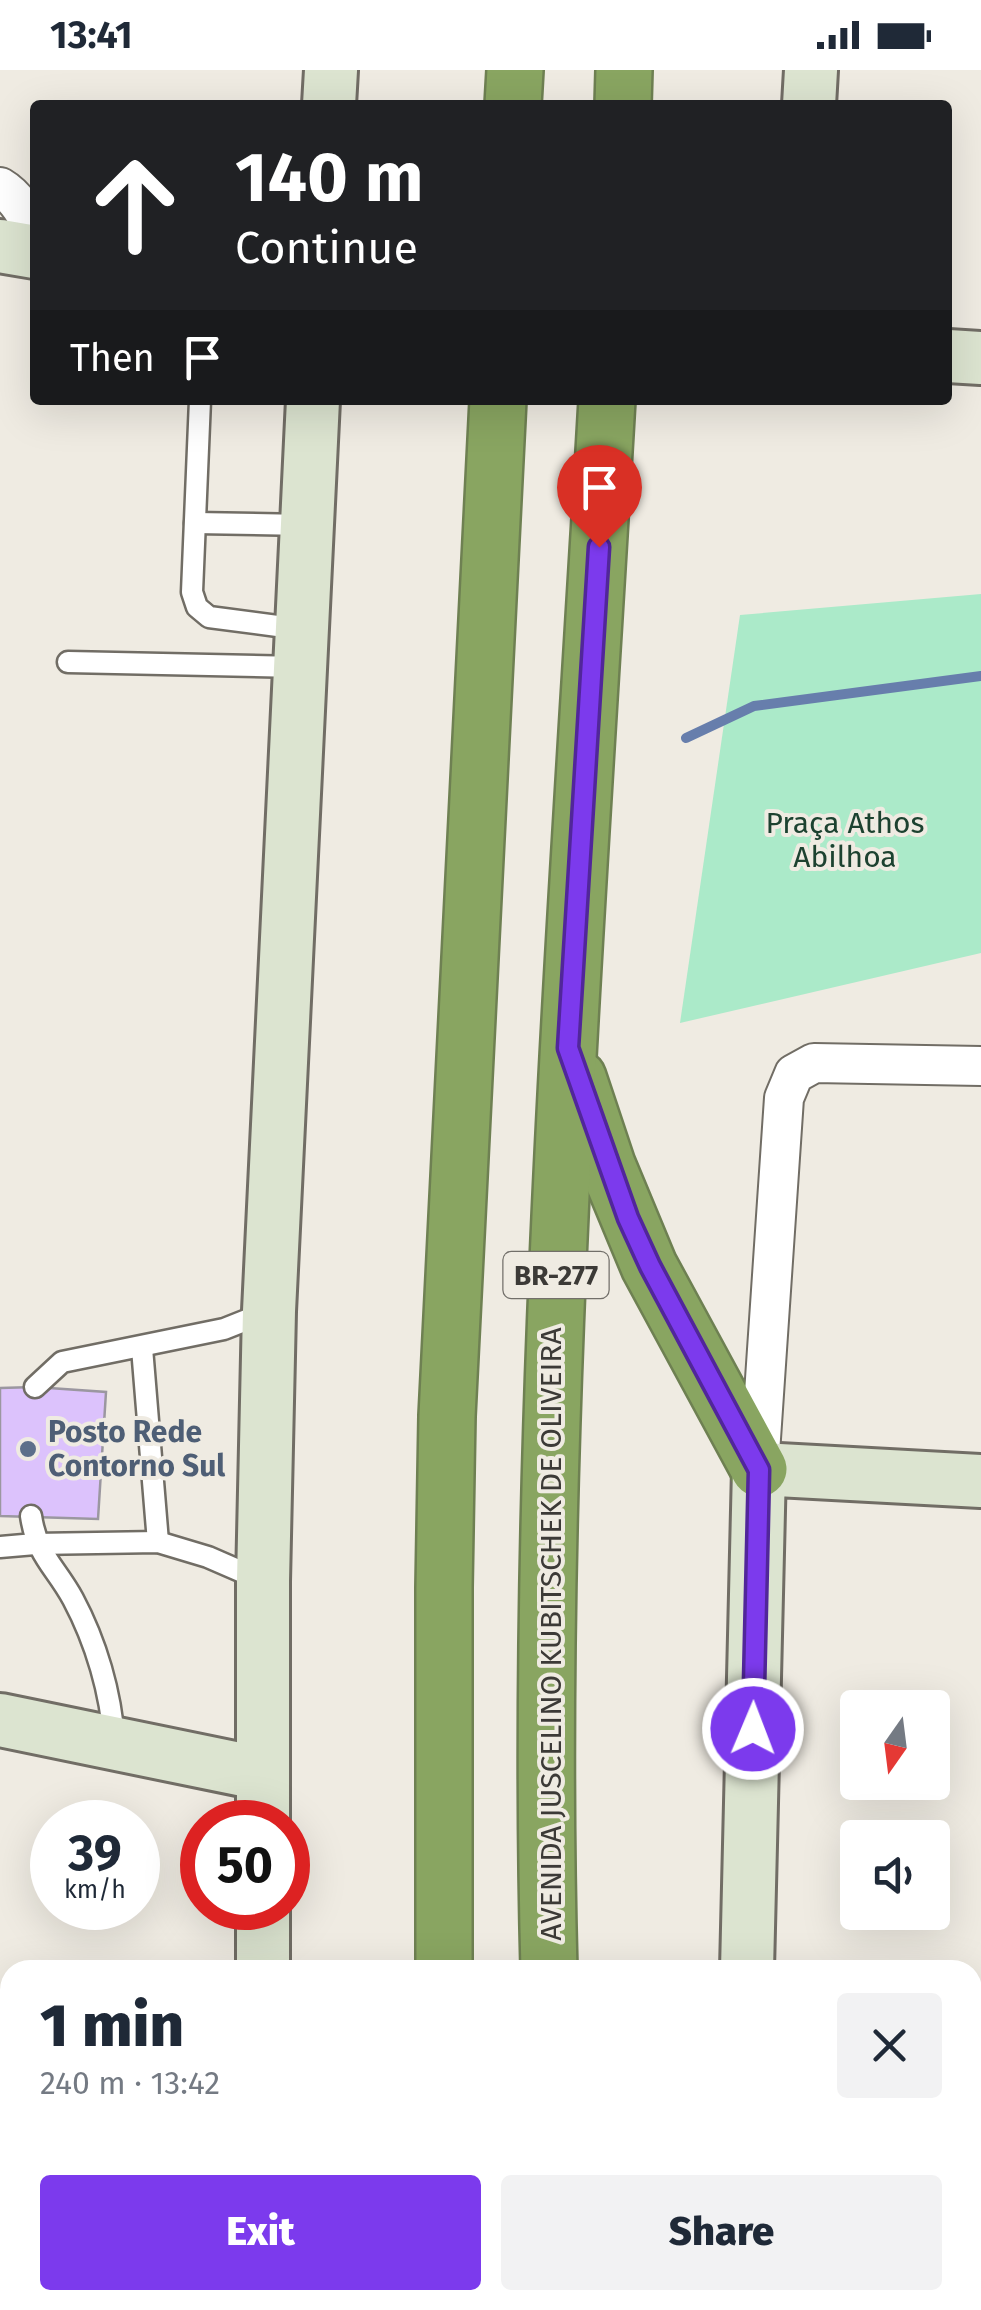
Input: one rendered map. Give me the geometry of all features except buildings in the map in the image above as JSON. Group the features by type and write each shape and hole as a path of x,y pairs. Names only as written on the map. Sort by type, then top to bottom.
{"highway":[{"path":"513,100 514,70"},
{"path":"623,100 624,70"},
{"path":"444,1960 447,1416 498,405"},
{"name":"AVENIDA JUSCELINO KUBITSCHEK DE OLIVEIRA","path":"549,1960 547,1531 552,1358 606,405"},
{"path":"568,1048 607,1166 635,1234 759,1470"}],"main road":[{"path":"329,100 331,70"},
{"path":"810,100 811,70"},
{"path":"0,246 30,251"},
{"path":"952,356 981,358"},
{"path":"0,1720 114,1744 263,1798 269,1311 314,405"},
{"path":"747,1960 759,1470 981,1481"},
{"path":"263,1930 263,1960"}],"street":[{"path":"0,186 10,193 30,221"},
{"path":"759,1470 784,1098 794,1074 814,1063 981,1066"}],"lane":[{"path":"200,405 192,592 198,607 209,617 301,648"},
{"path":"195,523 307,525"},
{"path":"68,662 301,648"},
{"path":"35,1388 62,1362 224,1329 269,1311"},
{"path":"142,1348 158,1542"},
{"path":"31,1516 35,1544 72,1597 93,1645 112,1711 114,1744"},
{"path":"0,1548 158,1542 208,1557 263,1581"}],"green space":[{"name":"Praça Athos Abilhoa","path":"981,594 981,953 680,1023 740,615"}],"waterway":[{"path":"686,738 754,706 981,676"}],"place":[{"name":"Posto Rede Contorno Sul","path":"28,1449"}],"route":[{"path":"599,547 568,1048 628,1218 759,1470 753,1729"}]}
